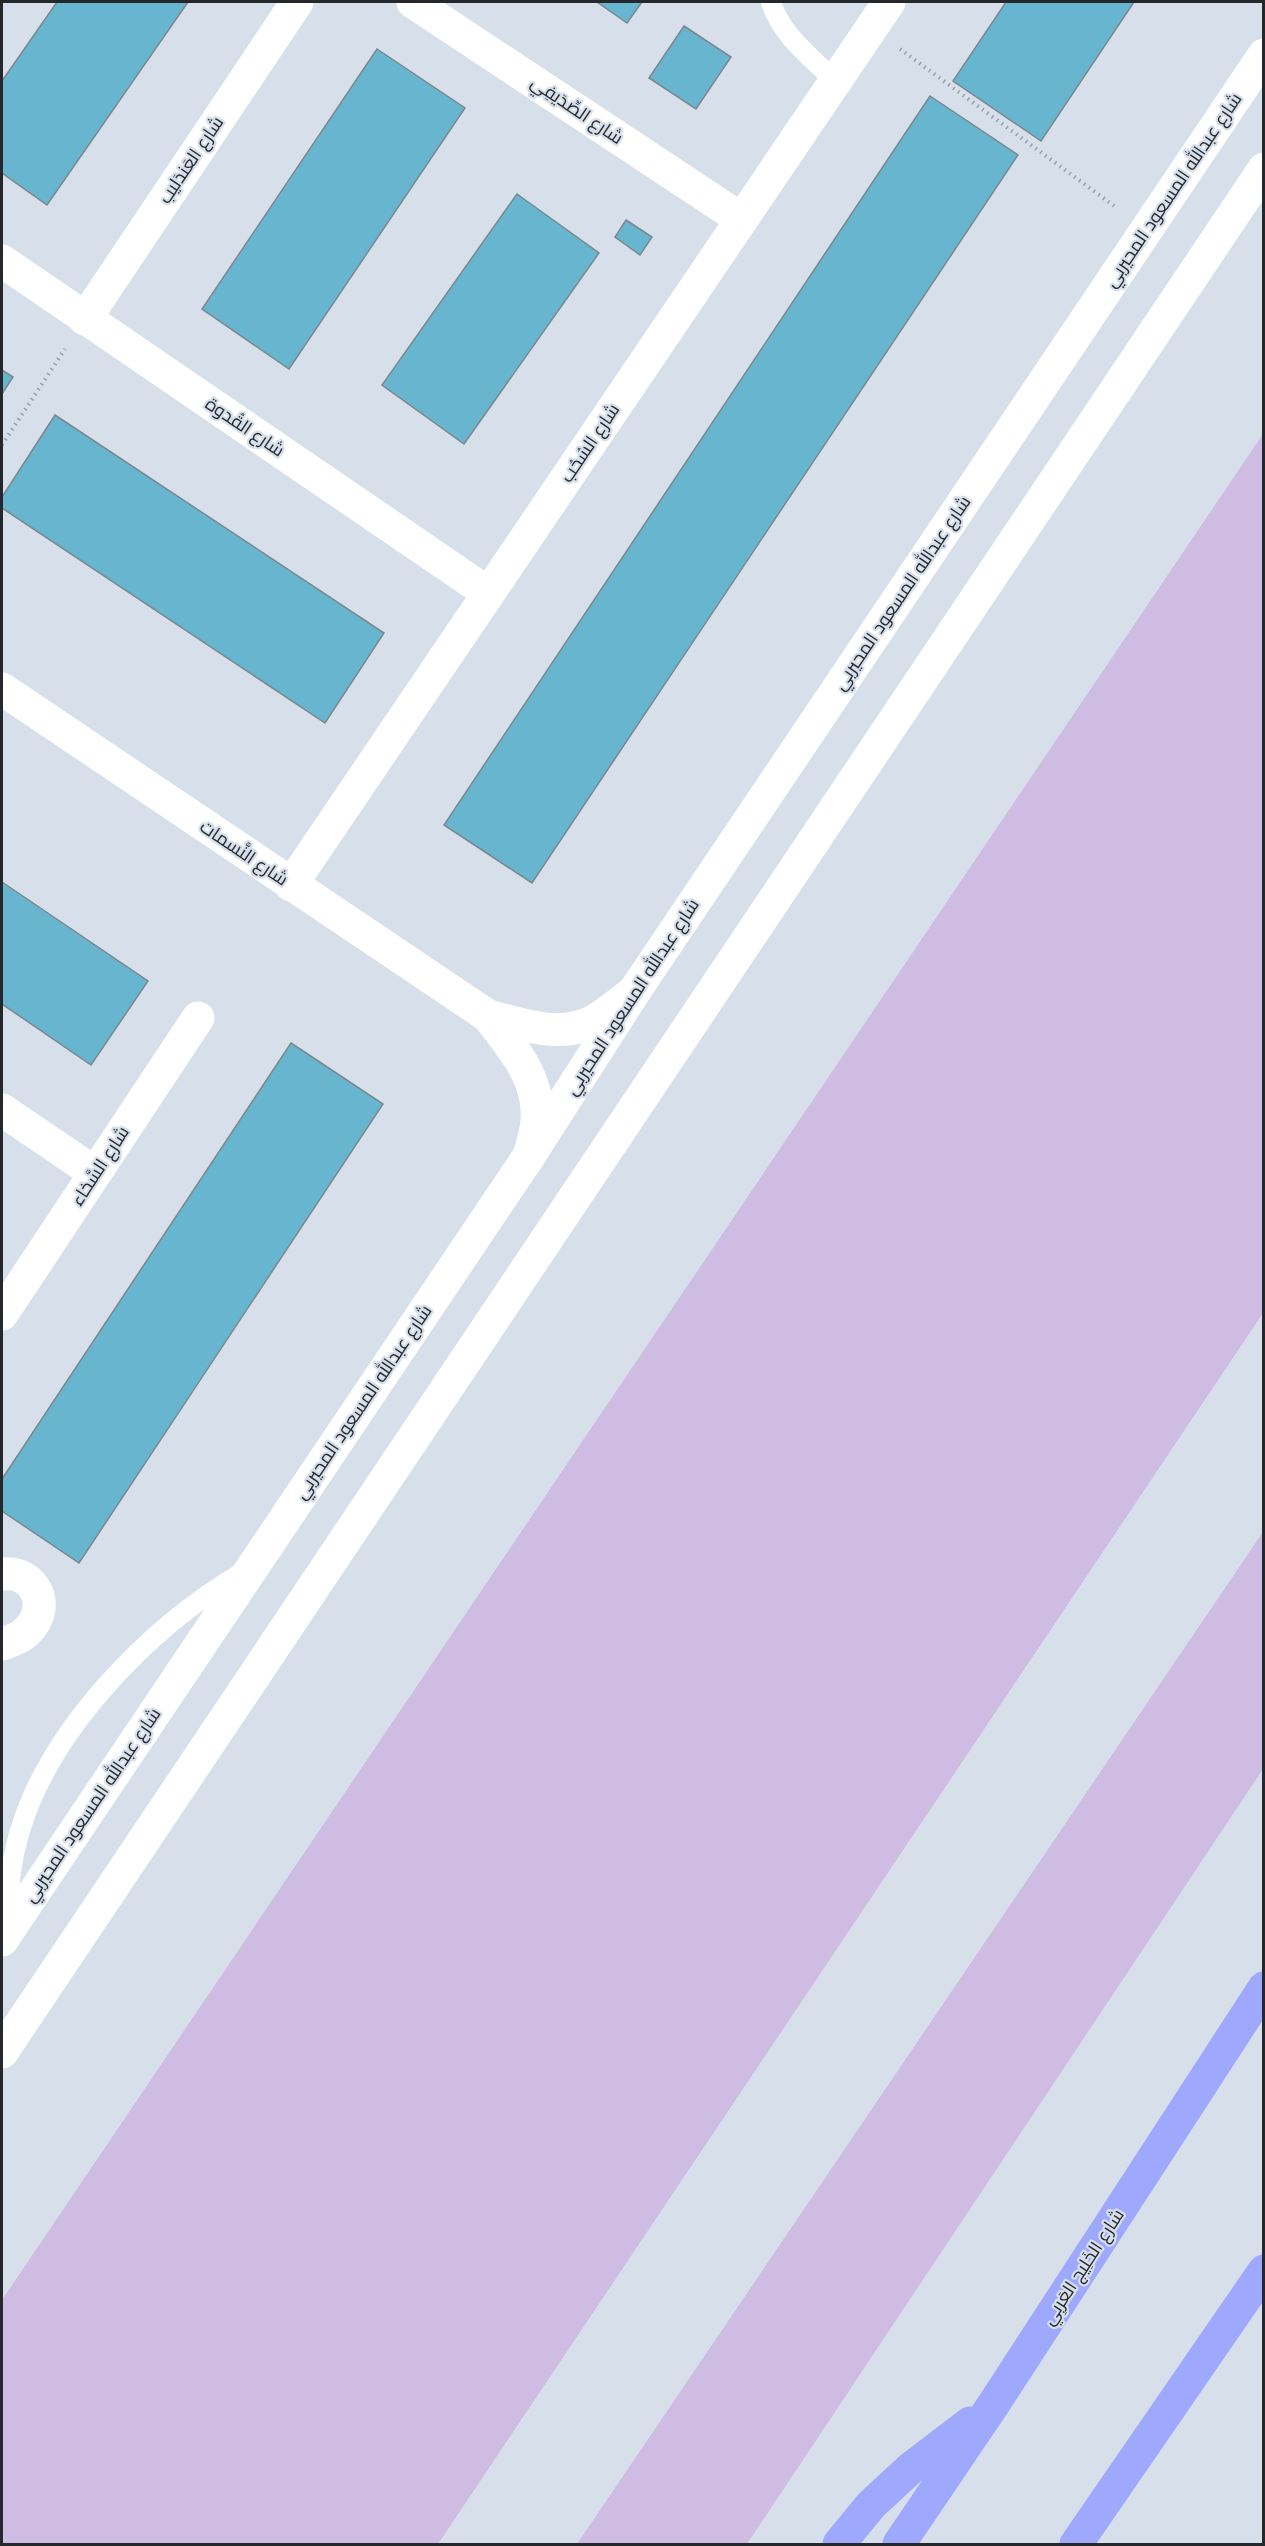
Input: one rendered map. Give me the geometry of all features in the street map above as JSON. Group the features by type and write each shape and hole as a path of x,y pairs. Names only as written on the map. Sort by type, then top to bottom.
{"highway":[{"name":"شارع الخَلِيج العَربِي","path":"900,2544 993,2405 1263,1988"},
{"path":"1076,2544 1263,2271"},
{"path":"839,2544 871,2505 911,2468 993,2405"}],"street":[{"name":"شارع العَندَليب","path":"86,319 297,2"},
{"name":"شارع الصِّدَيفِي","path":"413,2 741,219"},
{"name":"شارع السُحُب","path":"291,885 880,15"},
{"name":"شارع عبدالله المسعود المحيربي","path":"5,1935 529,1156 634,992 1263,55"},
{"path":"2,2052 1263,169"},
{"name":"شارع القُدوة","path":"2,261 488,593"},
{"name":"شارع النَّسمات","path":"2,689 488,1016 513,1023 569,1028 589,1024 634,992"},
{"name":"شارع النَّسمات","path":"488,1016 525,1065 536,1095 537,1120 529,1156"},
{"name":"شارع السَّخاء","path":"2,1314 198,1017"},
{"path":"2,1110 95,1173"},
{"path":"2,1574 18,1575 28,1580 36,1588 41,1599 37,1617 26,1633 2,1644"}],"lane":[{"path":"771,2 779,22 792,39 835,81"},
{"path":"5,1935 11,1864 19,1833 40,1785 68,1736 114,1677 158,1634 223,1584 253,1566"}],"path":[{"path":"880,15 1146,229"},
{"path":"2,445 86,319"}],"shaded area":[{"path":"1263,434 1263,1313 438,2544 2,2544 2,2300"},
{"path":"1263,1532 1263,1769 747,2544 577,2544"}],"building":[{"path":"57,2 188,2 47,205 2,173 2,81"},
{"path":"597,2 642,2 627,23"},
{"path":"1006,2 1134,2 1041,141 953,81"},
{"path":"684,26 731,57 696,109 649,78"},
{"path":"377,49 465,108 289,369 202,309"},
{"path":"930,96 1018,155 532,883 444,825"},
{"path":"517,194 599,253 464,444 382,385"},
{"path":"626,220 652,237 640,255 615,237"},
{"path":"2,370 13,377 2,394"},
{"path":"55,415 384,633 325,723 2,508 2,497"},
{"path":"2,882 148,981 91,1065 2,1004"},
{"path":"291,1043 383,1104 79,1563 2,1511 2,1479"}]}
